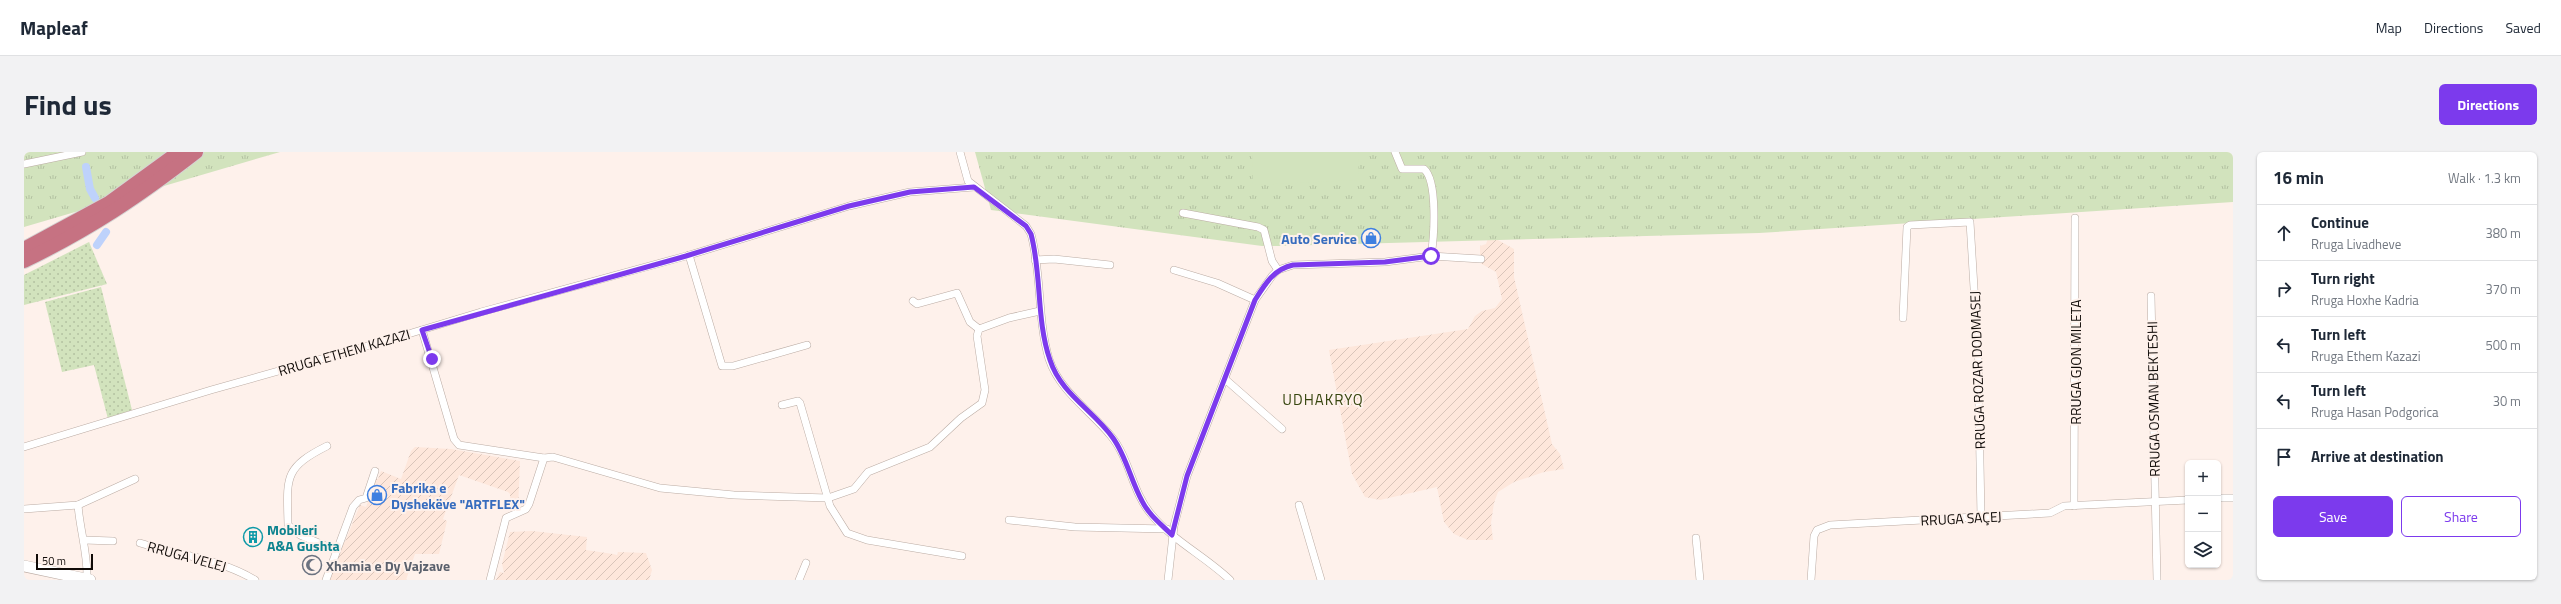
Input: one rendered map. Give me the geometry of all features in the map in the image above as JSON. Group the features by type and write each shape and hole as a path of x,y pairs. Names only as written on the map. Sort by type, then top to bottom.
{"highway":[{"path":"24,249 109,203 179,152"},
{"path":"24,261 84,231 117,210 196,152"}],"main road":[{"path":"24,566 88,580"}],"street":[{"path":"24,164 82,152"},
{"path":"960,152 968,181 1026,226 1034,244 1040,311 1049,359 1053,370 1075,400 1113,438 1142,502 1150,514 1169,532 1230,580"},
{"path":"1395,152 1402,169 1424,170 1430,180 1433,200 1431,256"},
{"name":"RRUGA ETHEM KAZAZI","path":"24,447 211,390 689,255 849,206 910,192 974,187"},
{"path":"1183,213 1258,227 1264,230 1272,262 1278,270"},
{"name":"RRUGA GJON MILETA","path":"2074,506 2075,218"},
{"name":"RRUGA ROZAR DODMASEJ","path":"1904,318 1907,227 1910,225 1970,222 1978,354 1981,517"},
{"path":"689,255 722,366 733,366 807,346"},
{"path":"1168,580 1169,532 1187,476 1255,300 1278,270 1293,265 1385,262 1431,256 1481,260"},
{"path":"1035,260 1054,259 1110,265"},
{"path":"1174,270 1217,283 1255,300"},
{"path":"913,301 917,304 956,293 970,322 979,329"},
{"name":"RRUGA OSMAN BEKTESHI","path":"2151,296 2154,502 2157,580"},
{"path":"979,329 1009,318 1040,311"},
{"path":"422,330 455,442 462,447 544,458 553,457 660,488 734,494 828,498 854,489 868,472 930,447 961,418 982,403 985,390 977,336 979,329"},
{"path":"1225,379 1282,429"},
{"path":"782,406 798,401 800,403 828,498 847,532 856,538 962,556"},
{"path":"327,446 299,462 293,470 287,498 288,525 300,536 335,550"},
{"path":"490,580 506,518 526,509 544,458"},
{"path":"326,580 335,550 353,507 359,500 366,498 375,472"},
{"path":"24,509 78,505 135,479"},
{"path":"2221,498 2233,498"},
{"name":"RRUGA SAÇEJ","path":"1811,580 1814,536 1817,530 1823,527 2050,513 2064,506 2185,500"},
{"path":"78,505 79,528 84,540 88,580"},
{"path":"1299,505 1321,580"},
{"path":"1010,520 1074,527 1169,532"},
{"path":"1696,538 1700,580"},
{"path":"84,540 113,540"},
{"name":"RRUGA VELEJ","path":"140,543 211,561 232,568 255,580"},
{"path":"799,580 806,562"}],"shaded area":[{"path":"1489,235 1514,249 1514,277 1552,444 1560,454 1564,469 1544,472 1514,482 1498,492 1494,503 1491,523 1493,540 1468,540 1454,534 1444,522 1437,487 1380,500 1365,497 1352,474 1329,350 1468,329 1475,316 1482,311 1495,308 1502,299 1496,272 1480,263 1480,246 1486,244"},
{"path":"415,447 451,449 520,461 518,510 511,510 510,494 508,492 459,475 443,519 447,521 439,554 415,554 406,580 328,580 341,541 345,542 360,505 366,507 376,479 378,479 381,471 401,479 411,451"},
{"path":"532,531 587,537 586,550 617,555 618,552 646,553 652,570 649,580 496,580 500,572 504,573 502,564 510,532"}],"green space":[{"path":"24,152 280,152 24,227"},
{"path":"975,152 2233,152 2233,202 1759,233 1262,246 991,210"},
{"path":"1252,152 1358,152 1359,180 1253,185"},
{"path":"89,242 107,284 24,305 24,275"},
{"path":"101,287 132,410 108,419 94,365 62,372 45,302"}],"waterway":[{"path":"86,167 90,189 95,198"},
{"path":"97,245 106,232"}],"place":[{"name":"Auto Service","path":"1371,238"},
{"name":"Fabrika e Dyshekëve \"ARTFLEX\"","path":"377,495"},
{"name":"Mobileri A&A Gushta","path":"253,537"},
{"name":"Xhamia e Dy Vajzave","path":"312,565"}],"district":[{"name":"UDHAKRYQ","path":"1323,399"}],"route":[{"path":"432,359 422,330 481,312 686,256 849,206 910,192 938,189 965,189 974,187 1026,226 1031,234 1034,244 1040,311 1049,359 1053,370 1075,400 1101,424 1113,438 1122,454 1142,502 1150,514 1172,535 1187,476 1255,300 1272,276 1278,270 1293,265 1385,262 1426,258 1431,256"}]}
